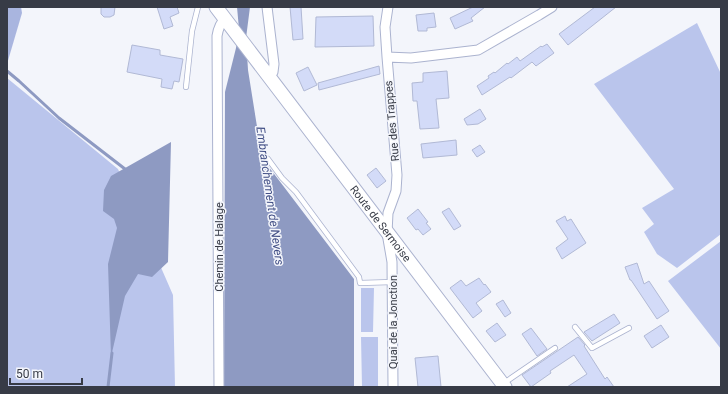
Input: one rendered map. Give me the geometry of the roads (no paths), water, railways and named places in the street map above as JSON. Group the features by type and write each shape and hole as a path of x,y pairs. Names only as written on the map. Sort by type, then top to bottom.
{"main road":[{"path":"216,7 229,24"},
{"name":"Route de Sermoise","path":"229,24 503,385"}],"street":[{"path":"267,7 274,64 273,72 269,78"},
{"name":"Rue des Trappes","path":"387,233 388,213 396,191 397,176 387,57 386,27 388,7"},
{"path":"387,57 411,58 478,50 552,7"},
{"name":"Chemin de Halage","path":"219,387 217,36 222,22 229,24"},
{"name":"Quai de la Jonction","path":"387,233 392,262 393,387"}],"lane":[{"path":"186,87 192,31 198,7"},
{"path":"268,159 282,178 296,192 359,277 360,283 392,282"},
{"path":"575,327 592,348 629,328"},
{"path":"503,385 555,348"}],"water":[{"name":"Embranchement de Nevers","path":"237,7 250,7 246,38 248,70 262,158 354,279 354,387 224,387 225,92 239,29"},
{"path":"171,142 168,262 152,277 138,274 125,296 111,357 108,264 117,228 114,219 103,211 104,190 111,176"}],"waterway":[{"path":"7,71 59,118 126,171"},
{"path":"108,387 112,353"}]}
